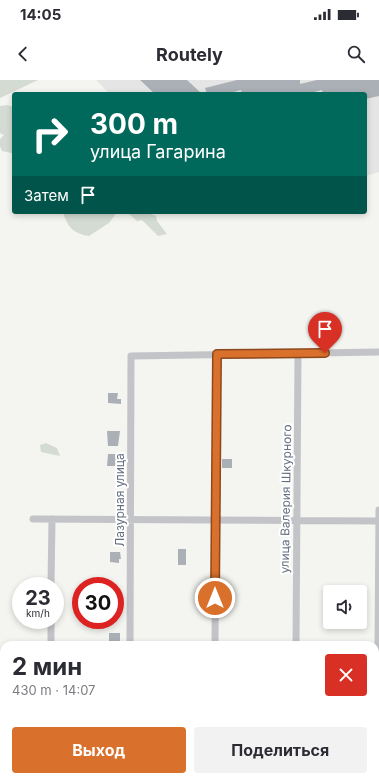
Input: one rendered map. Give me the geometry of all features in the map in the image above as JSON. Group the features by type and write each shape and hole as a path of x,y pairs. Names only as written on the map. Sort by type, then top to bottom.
{"street":[{"path":"215,641 217,354 379,352"},
{"name":"улица Валерия Шкурного","path":"296,641 298,353"},
{"name":"Лазурная улица","path":"130,641 131,356 217,354"},
{"path":"378,641 379,510"},
{"path":"33,519 379,521"},
{"path":"51,577 52,519"},
{"path":"51,629 51,641"}],"shaded area":[{"path":"0,80 38,80 12,92 0,98"},
{"path":"96,80 379,80 379,172 367,175 367,92 108,92"},
{"path":"7,105 12,106 12,153 2,151 0,146 0,139 4,135 0,133 0,106"},
{"path":"64,214 116,214 109,223 89,236 79,234 69,226"},
{"path":"129,214 151,214 156,216 157,221 167,234 158,236 142,220 137,221"},
{"path":"46,443 57,448 60,456 41,452 40,445"}],"building":[{"path":"140,80 187,80 200,92 153,92"},
{"path":"237,80 300,80 300,84 317,80 379,80 379,96 367,99 367,92 322,92 322,90 314,92 242,92 241,90 234,92 206,92 205,88"},
{"path":"108,393 118,393 117,399 121,399 121,404 108,403"},
{"path":"107,431 120,431 118,446 108,446"},
{"path":"108,454 119,454 119,462 117,462 117,466 107,466"},
{"path":"222,459 232,459 232,468 222,468"},
{"path":"178,549 186,549 186,565 178,565"},
{"path":"110,552 120,552 121,559 119,559 119,563 110,562"},
{"path":"109,633 120,633 120,641 109,641"}],"route":[{"path":"215,598 217,354 325,353"}]}
